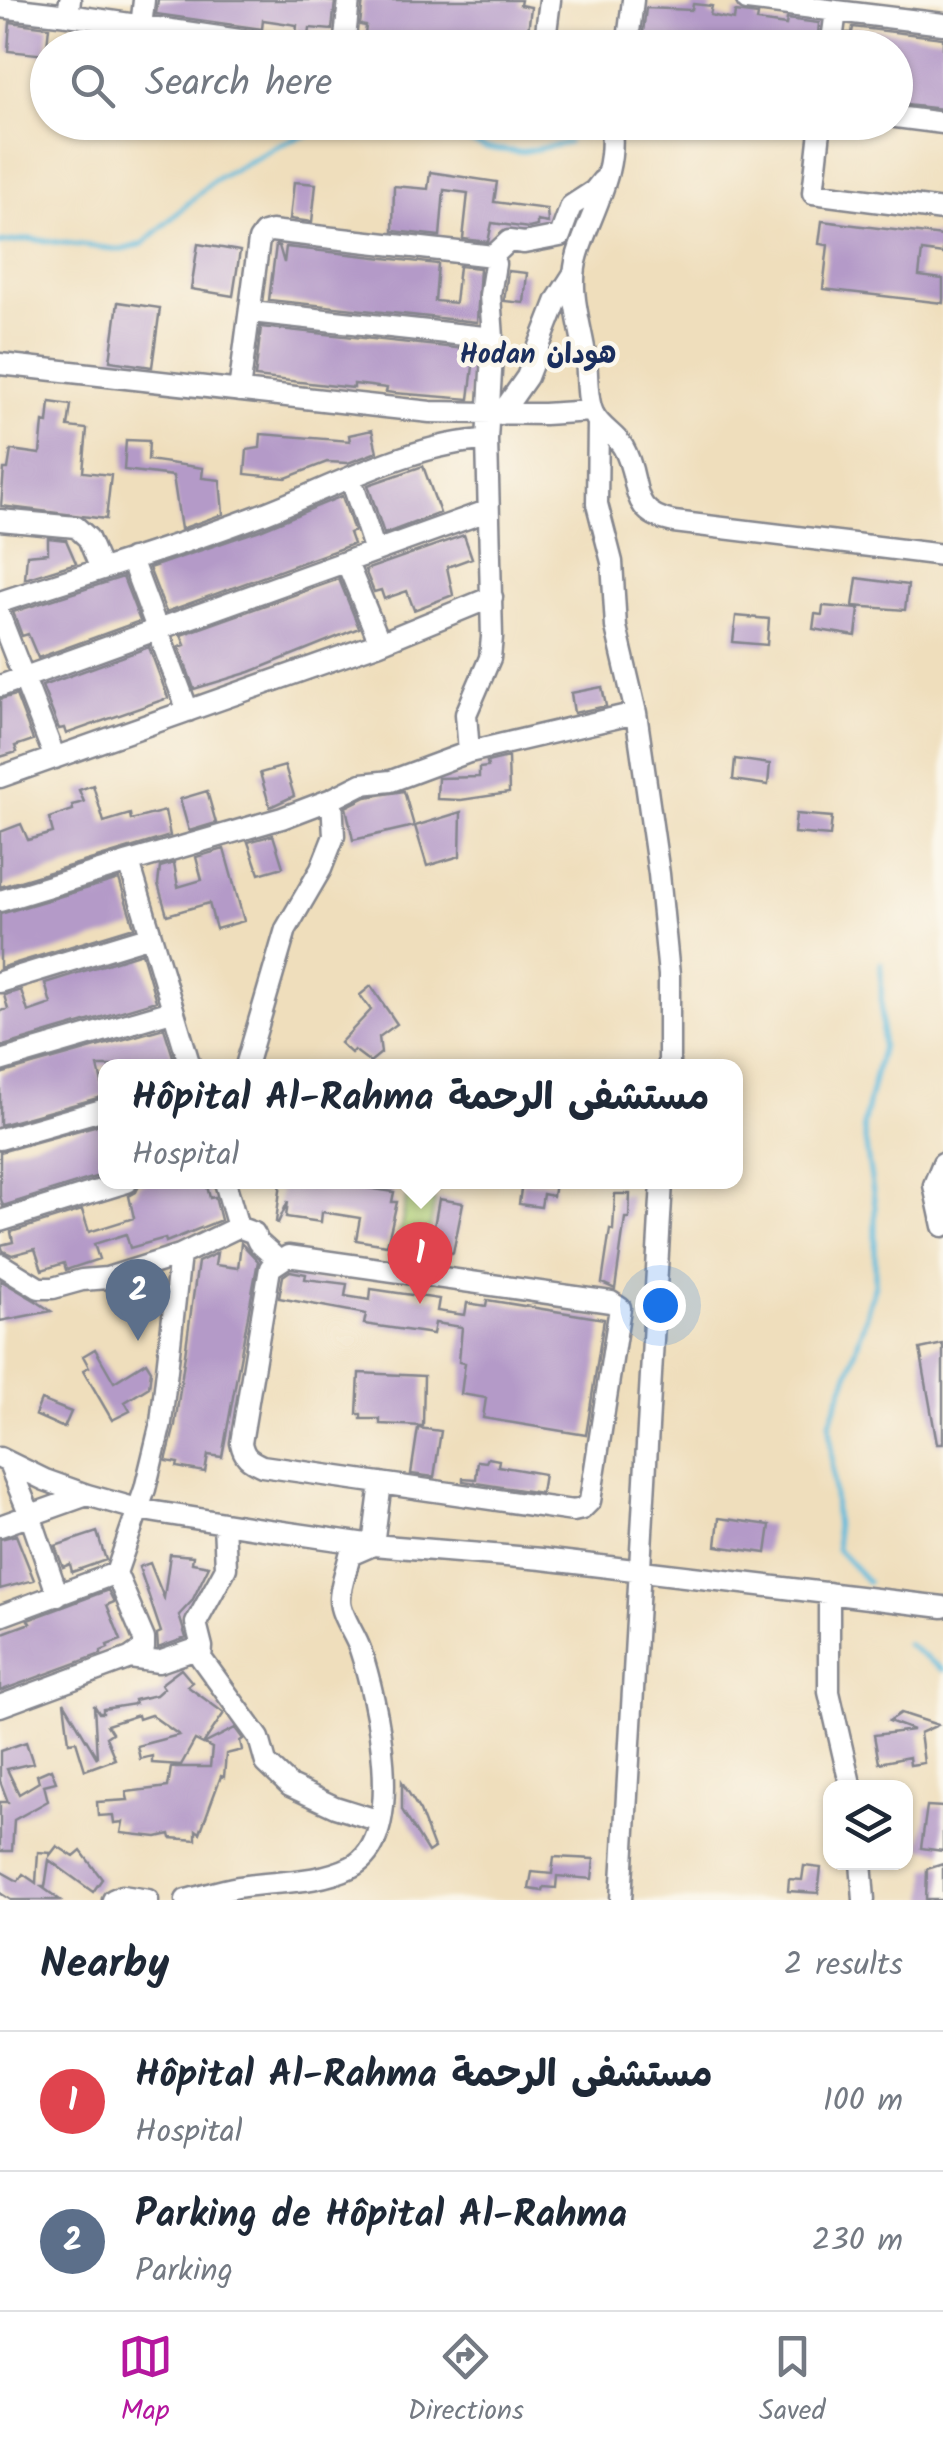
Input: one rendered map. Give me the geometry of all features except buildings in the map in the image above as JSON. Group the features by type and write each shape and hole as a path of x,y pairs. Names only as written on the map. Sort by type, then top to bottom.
{"street":[{"path":"141,27 144,0"},
{"path":"346,30 349,0"},
{"path":"546,30 550,0"},
{"path":"629,30 633,0"},
{"path":"747,0 943,24"},
{"path":"0,7 69,8 163,30"},
{"path":"833,30 836,11"},
{"path":"913,119 943,123"},
{"path":"494,414 527,376 557,300 573,275 610,171 613,140"},
{"path":"819,140 813,193 943,210"},
{"path":"238,391 259,240 264,233 493,256 509,241 524,243 560,236 572,206 594,191 610,171"},
{"path":"469,752 466,714 490,658 487,440 494,414 490,295 493,256"},
{"path":"573,275 595,416 597,504 612,562 616,627 650,799 669,975 669,1059"},
{"path":"251,312 493,338"},
{"path":"0,364 362,406 595,416 622,447 640,503 656,519 943,555"},
{"path":"0,602 253,518 447,444 487,440"},
{"path":"351,479 375,551"},
{"path":"0,686 488,512"},
{"path":"0,520 76,527 88,538 100,569"},
{"path":"131,559 188,711"},
{"path":"347,562 380,643"},
{"path":"0,777 380,643 492,598"},
{"path":"0,617 55,758"},
{"path":"0,901 282,818 362,784 392,781 469,752 636,714"},
{"path":"248,1059 286,929 321,868 334,836 332,799"},
{"path":"129,862 188,1059"},
{"path":"0,982 151,936"},
{"path":"0,1061 172,1011"},
{"path":"0,1139 98,1111"},
{"path":"943,1163 934,1185 943,1226"},
{"path":"0,1221 104,1189"},
{"path":"226,1189 238,1227"},
{"path":"621,1900 662,1189"},
{"path":"0,1264 46,1290 107,1278 180,1255 238,1227 254,1233 258,1242 279,1261"},
{"path":"0,1706 130,1658 144,1648 144,1639 116,1572 161,1423 180,1255"},
{"path":"288,1256 304,1256 611,1302 620,1308 590,1501 582,1510 382,1483 262,1466 244,1454 241,1443 270,1268 279,1261 288,1256"},
{"path":"4,1461 87,1495 224,1523 373,1545 638,1569 943,1606"},
{"path":"4,1461 30,1515 58,1596"},
{"path":"373,1545 382,1483"},
{"path":"0,1526 87,1495"},
{"path":"224,1523 226,1568 196,1623 201,1658 259,1738 266,1763 290,1786 380,1821"},
{"path":"186,1900 235,1888 330,1876 356,1865 372,1845 383,1814 383,1749 370,1683 340,1602 350,1555 373,1545"},
{"path":"0,1616 116,1572"},
{"path":"829,1593 830,1692 850,1780"},
{"path":"130,1658 159,1662 202,1647"},
{"path":"862,1870 864,1900"},
{"path":"113,1900 122,1896 148,1900"}],"green space":[{"path":"407,1195 435,1200 426,1249 398,1244"}],"waterway":[{"path":"0,243 30,239 122,250 143,244 214,180 291,140"},
{"path":"467,140 485,148 520,152 568,143"},
{"path":"868,1582 837,1549 830,1422 875,1284 875,1206 863,1126 882,1045 881,963"},
{"path":"907,1644 943,1670"}],"place":[{"name":"Hôpital Al-Rahma مستشفى الرحمة","path":"420,1304"},
{"name":"Parking de Hôpital Al-Rahma","path":"138,1341"}],"district":[{"name":"Hodan هودان","path":"538,353"}]}
